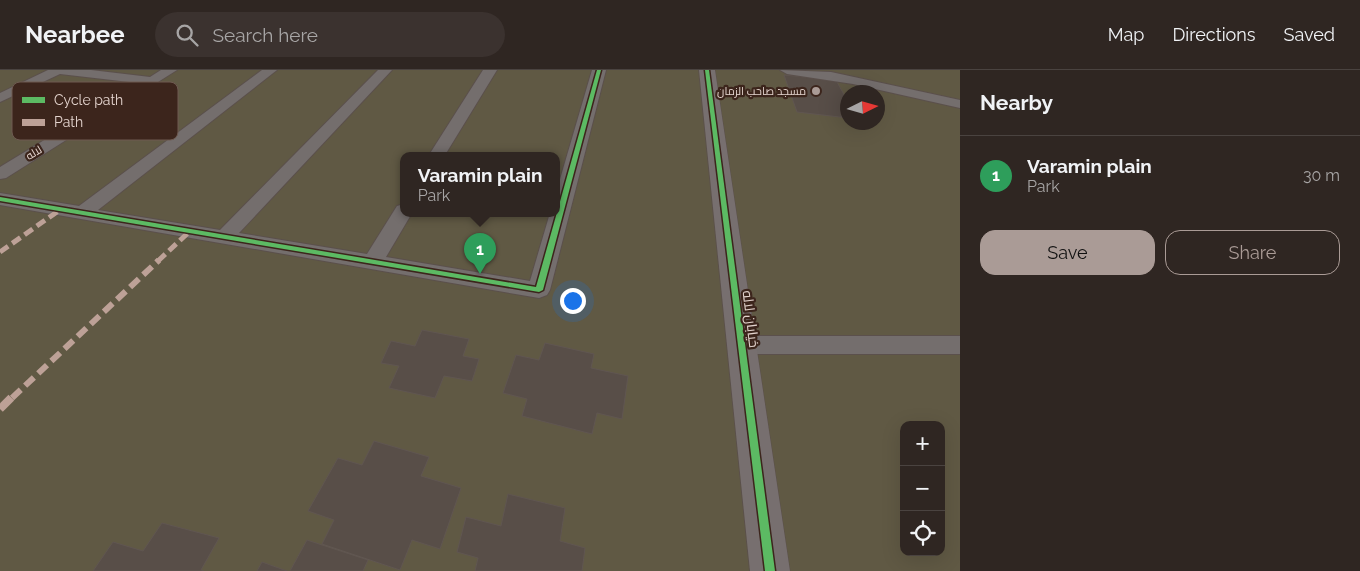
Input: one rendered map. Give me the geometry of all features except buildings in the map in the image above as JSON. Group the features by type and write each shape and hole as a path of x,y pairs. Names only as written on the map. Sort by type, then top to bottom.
{"street":[{"path":"33,82 58,70 152,81"},
{"name":"لاله","path":"152,81 170,70"},
{"path":"82,213 270,70"},
{"path":"224,237 385,70"},
{"path":"439,152 490,70"},
{"path":"560,213 599,70"},
{"name":"خیابان لاله","path":"707,70 770,571"},
{"path":"787,70 827,74 901,89 960,104"},
{"path":"0,98 12,92"},
{"name":"لاله","path":"0,174 56,140"},
{"path":"0,200 539,290 559,217"},
{"path":"372,262 400,216"},
{"path":"742,345 960,345"}],"shaded area":[{"path":"0,70 960,70 960,571 0,571"}],"marked path":[{"path":"0,252 61,209"},
{"path":"0,409 190,231"}],"cycle path":[{"path":"560,213 599,70"},
{"path":"707,70 770,571"},
{"path":"0,199 539,290 559,217"}],"place":[{"name":"مسجد صاحب الزمان","path":"816,91"},
{"name":"Varamin plain","path":"480,274"}]}
